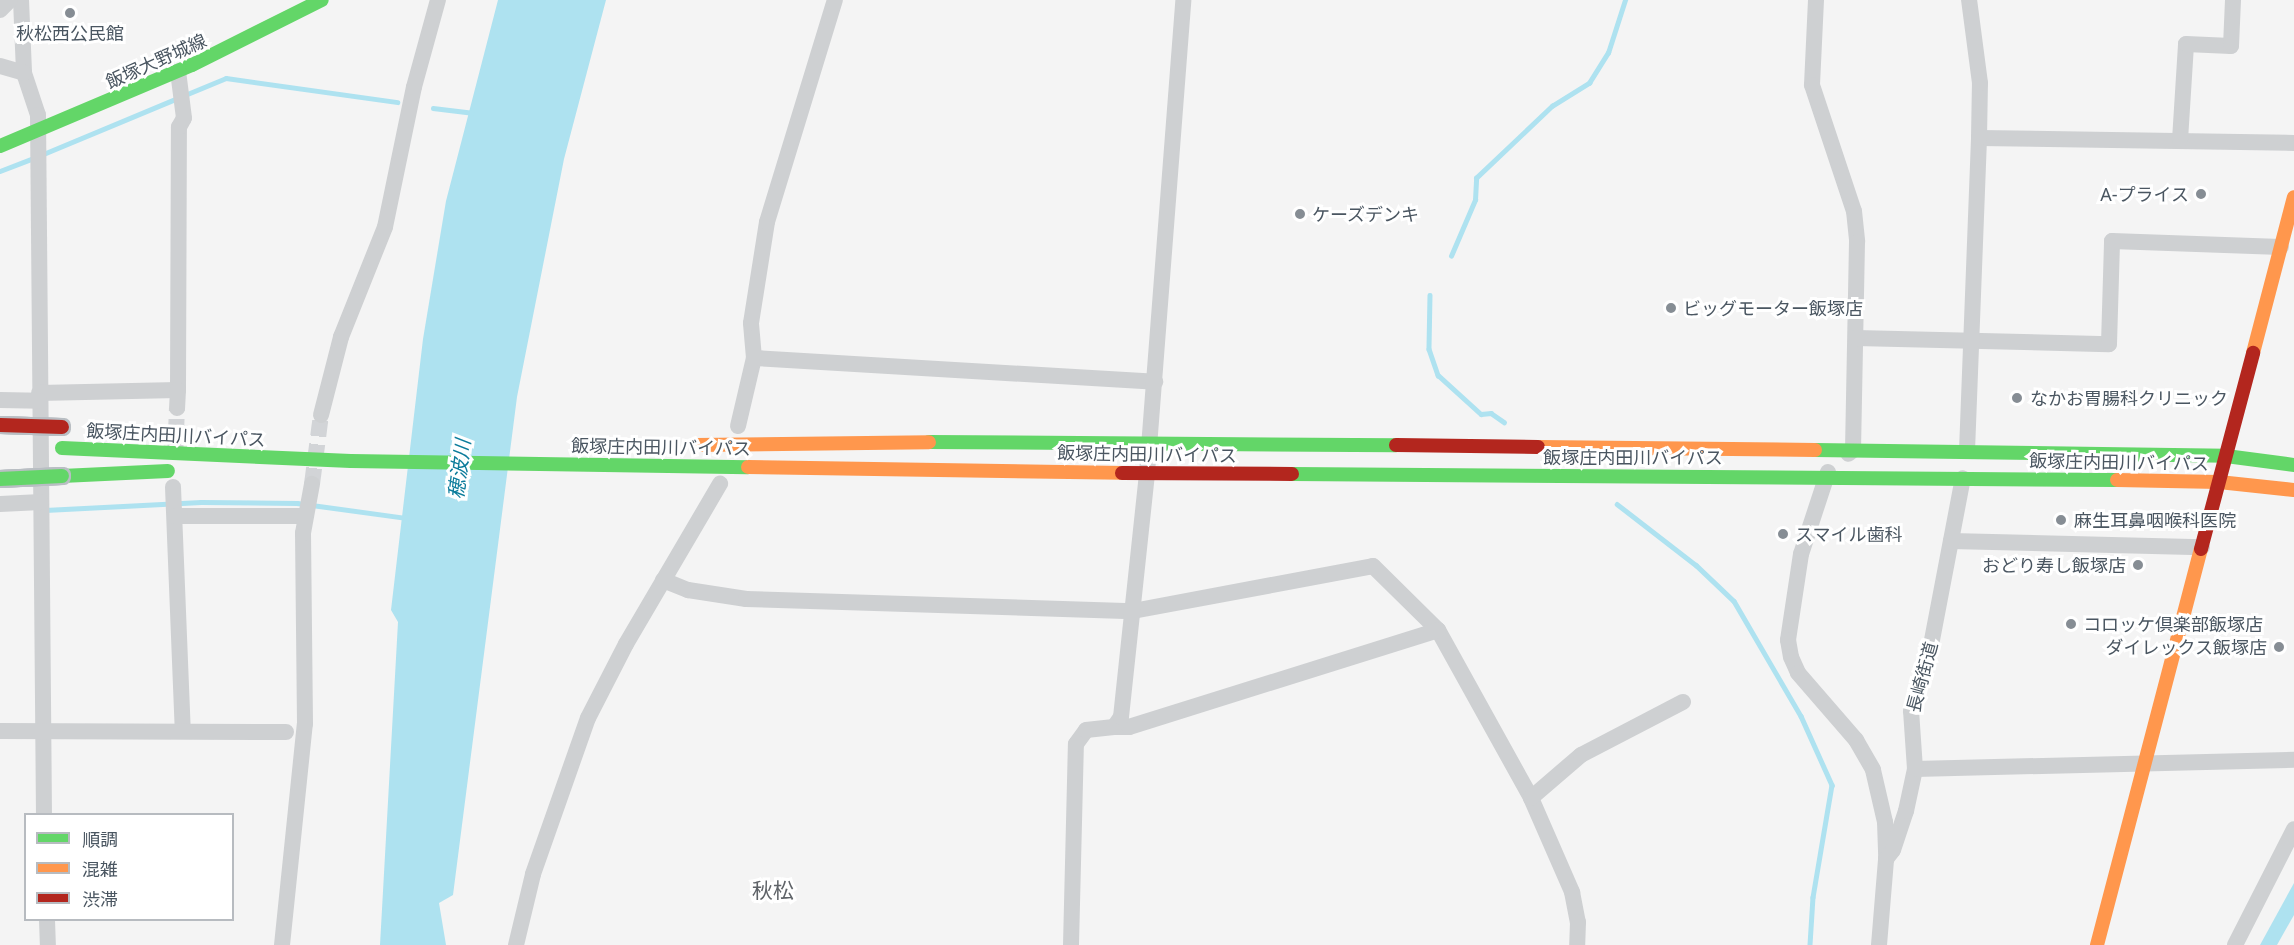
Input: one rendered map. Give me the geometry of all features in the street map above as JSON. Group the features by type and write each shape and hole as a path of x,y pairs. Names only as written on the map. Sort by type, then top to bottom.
{"main road":[{"name":"飯塚大野城線","path":"0,146 37,137 180,77 322,0"},
{"path":"2097,945 2294,197"},
{"path":"0,425 65,435"},
{"name":"飯塚庄内田川バイパス","path":"0,439 65,435 164,437"},
{"name":"飯塚庄内田川バイパス","path":"21,444 65,435 351,462 1147,472 1963,478 2219,482 2294,490"},
{"name":"飯塚庄内田川バイパス","path":"677,445 974,441 1149,445 1967,451 2226,456 2294,465"},
{"path":"0,479 351,462"}],"street":[{"path":"0,10 10,0"},
{"path":"21,0 24,73 38,115 44,813"},
{"path":"321,415 341,337 385,227 414,87 438,0"},
{"path":"738,426 754,358 751,323 767,222 835,0"},
{"path":"1114,727 1121,717 1147,472 1183,0"},
{"path":"1816,0 1812,85 1854,211 1856,338 1853,450 1824,476 1793,593 1788,640 1791,657 1798,673 1856,740 1873,770 1885,822 1886,859"},
{"path":"1967,451 1974,342 1980,138 1980,83 1969,0"},
{"path":"2180,140 2186,44 2231,46 2233,0"},
{"path":"0,66 24,73"},
{"path":"177,408 179,127 183,107 180,77"},
{"path":"1980,138 2294,143"},
{"path":"1856,338 2109,344 2112,241 2281,247"},
{"path":"754,358 1155,382"},
{"path":"0,400 178,390"},
{"name":"長崎街道","path":"1879,945 1886,859 1893,850 1906,812 1915,769 1911,711 1928,661 1963,478"},
{"path":"516,945 533,874 588,718 663,580 720,484"},
{"path":"183,731 174,502 308,502 305,724 282,945"},
{"path":"0,504 41,507"},
{"path":"1951,541 2202,547"},
{"path":"663,580 688,590 746,599 1133,612 1374,566 1438,630 1531,798 1572,892 1578,922 1577,945"},
{"path":"1071,945 1074,753 1080,735 1086,730 1129,727 1438,630"},
{"path":"1531,798 1581,756 1683,702"},
{"path":"0,731 286,732"},
{"path":"1915,769 2145,761 2294,760"},
{"path":"2235,945 2294,829"},
{"path":"47,921 48,945"}],"water":[{"name":"穂波川","path":"498,0 606,0 564,159 517,397 453,895 439,903 446,945 380,945 398,622 391,610 423,339 446,201"},
{"path":"2294,883 2294,915 2277,945 2260,945"}],"waterway":[{"path":"1451,256 1475,200 1476,178 1552,106 1589,83 1608,53 1625,0"},
{"path":"185,95 226,78 397,102"},
{"path":"41,155 178,98"},
{"path":"433,108 472,113"},
{"path":"0,171 34,158"},
{"path":"1430,295 1429,349 1438,375 1481,414 1491,413 1504,422"},
{"path":"45,510 201,502 297,503 407,518"},
{"path":"1617,504 1696,565 1734,601 1801,716 1832,785 1813,897 1810,945"}],"tunnel":[{"path":"175,459 177,408"},
{"path":"312,484 321,415"}],"traffic: fast":[{"path":"0,146 192,65 322,0"},
{"path":"929,442 1396,445"},
{"path":"62,448 351,461 748,467"},
{"path":"1815,450 2226,456 2294,465"},
{"path":"62,476 168,471"},
{"path":"1292,474 2117,480"},
{"path":"0,479 62,476"}],"traffic: slow":[{"path":"2253,353 2294,197"},
{"path":"697,445 929,442"},
{"path":"1538,447 1815,450"},
{"path":"748,467 1122,473"},
{"path":"2117,480 2219,482 2294,490"},
{"path":"2097,945 2201,549"}],"traffic: jam":[{"path":"2201,549 2253,353"},
{"path":"0,425 62,427"},
{"path":"1396,445 1538,447"},
{"path":"1122,473 1292,474"}],"place":[{"name":"秋松西公民館","path":"70,13"},
{"name":"A-プライス","path":"2201,194"},
{"name":"ケーズデンキ","path":"1300,214"},
{"name":"ビッグモーター飯塚店","path":"1671,308"},
{"name":"なかお胃腸科クリニック","path":"2017,398"},
{"name":"麻生耳鼻咽喉科医院","path":"2061,520"},
{"name":"スマイル歯科","path":"1783,534"},
{"name":"おどり寿し飯塚店","path":"2138,565"},
{"name":"コロッケ倶楽部飯塚店","path":"2071,624"},
{"name":"ダイレックス飯塚店","path":"2279,647"}],"district":[{"name":"秋松","path":"773,890"}]}
